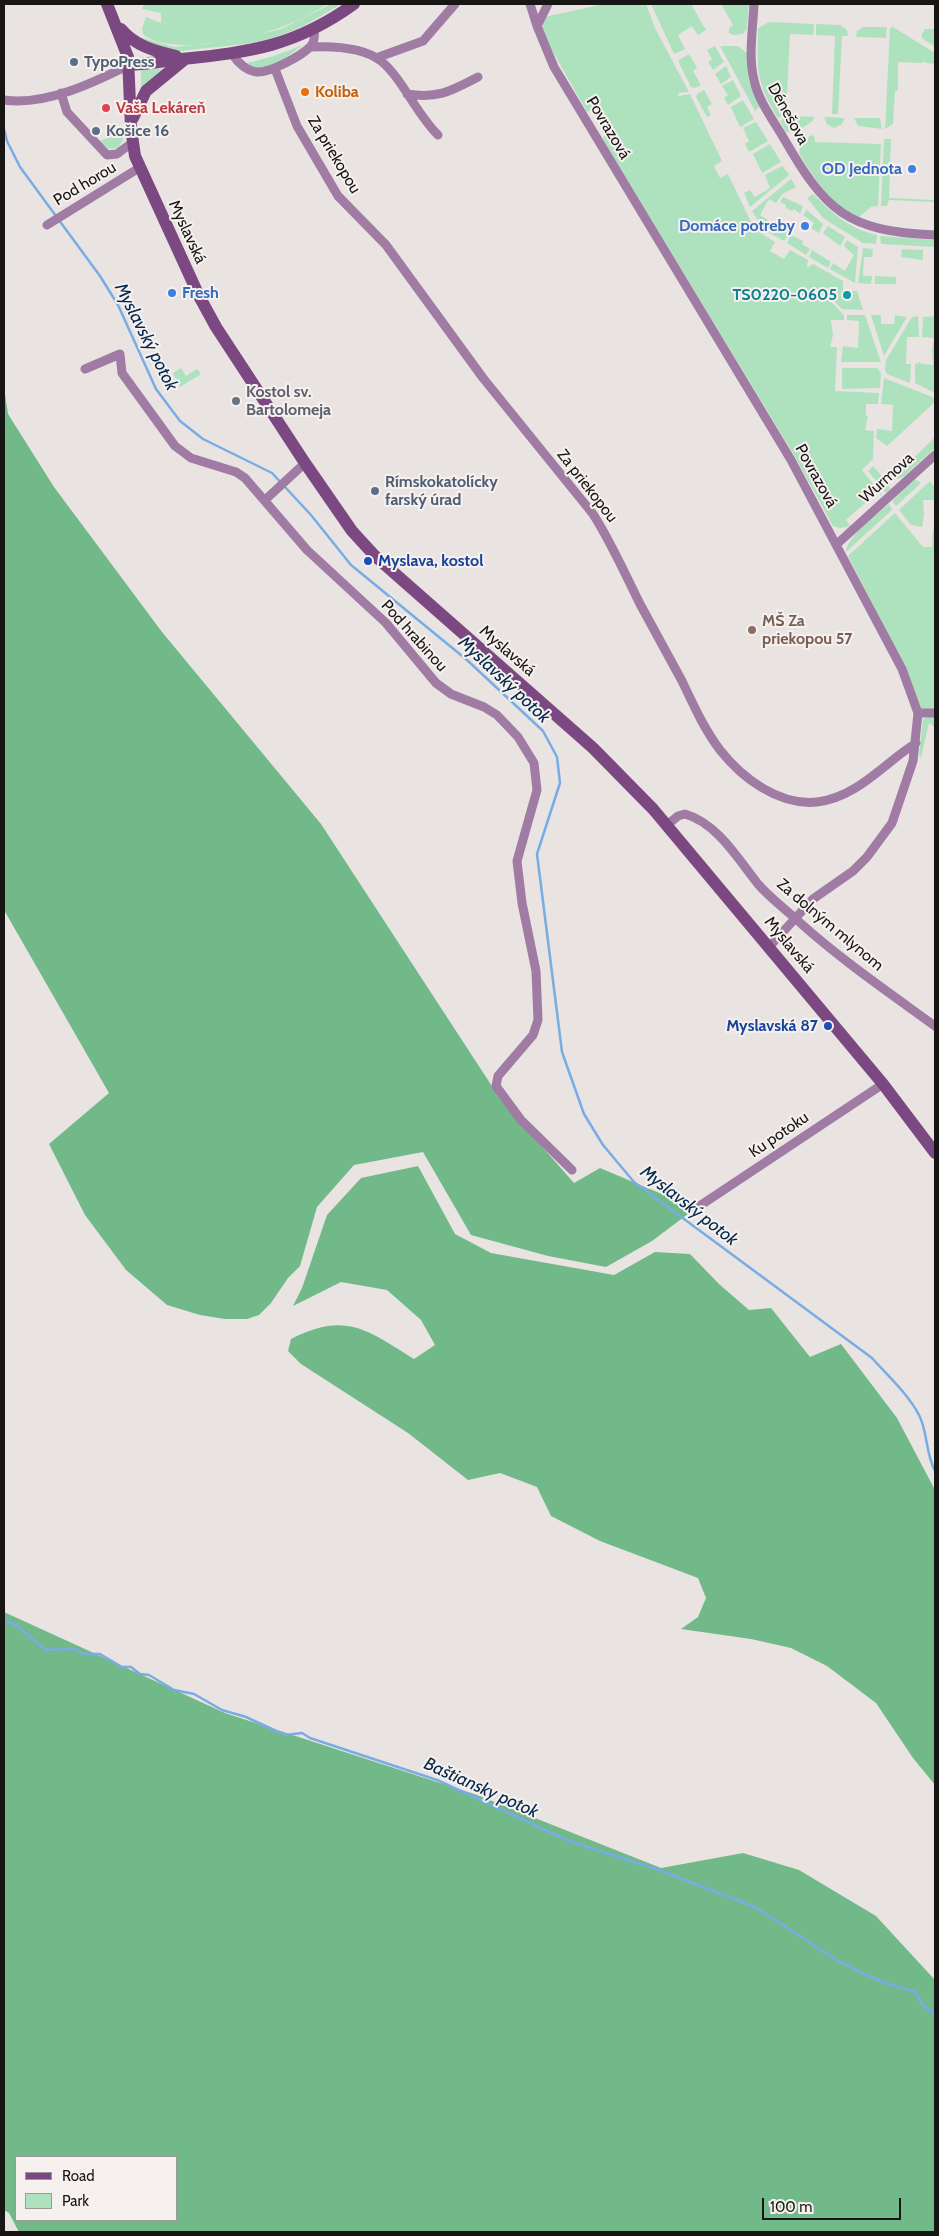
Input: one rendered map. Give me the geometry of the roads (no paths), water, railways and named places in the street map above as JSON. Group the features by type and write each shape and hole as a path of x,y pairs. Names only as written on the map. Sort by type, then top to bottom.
{"street":[{"name":"Myslavská","path":"107,4 124,44 129,65 131,128 140,168 199,296 216,327 352,531 375,556 593,748 667,825 883,1084 935,1153"},
{"path":"4,100 22,102 61,93 129,65 232,55 274,46 314,29 354,4"},
{"path":"376,58 423,41 456,4"},
{"path":"537,26 548,4"},
{"name":"Dénešova","path":"754,4 752,62 756,87 814,187 831,205 858,223 890,232 935,235"},
{"name":"Povrazová","path":"531,7 554,67 791,460 902,669 918,713 913,761 892,824 853,870 813,899 769,947"},
{"path":"113,20 130,39 143,46 185,59"},
{"path":"232,55 250,71 259,72 275,69 310,47 315,38 314,29"},
{"path":"310,47 349,49 376,58 382,62 407,94 425,122 438,135"},
{"name":"Myslavská","path":"131,128 137,106 146,91 185,59"},
{"name":"Za priekopou","path":"275,69 297,126 338,196 386,245 482,378 593,514 606,534 641,606 711,736 733,764 755,784 767,791 800,801 817,802 866,782 916,743"},
{"path":"407,94 433,96 452,91 478,77"},
{"name":"Pod horou","path":"61,93 67,112 107,155 117,154 133,142"},
{"name":"Pod horou","path":"47,225 140,168"},
{"name":"Pod hrabinou","path":"85,369 120,354 122,373 175,446 191,458 241,474 307,550 386,623 436,683 451,694 484,707 497,715 518,737 534,763 537,790 517,861 522,903 536,971 538,1020 533,1034 498,1076 496,1086 521,1120 572,1170"},
{"name":"Wurmova","path":"837,544 935,455"},
{"path":"265,500 305,463"},
{"path":"918,713 935,713"},
{"name":"Za dolným mlynom","path":"667,825 678,816 685,814 700,821 729,847 763,890 796,919 853,966 935,1026"},
{"name":"Ku potoku","path":"692,1211 883,1084"}],"waterway":[{"name":"Myslavský potok","path":"4,129 7,141 20,167 100,276 118,305 156,389 180,421 203,439 272,473 311,515 351,565 467,660 543,731 557,757 560,783 537,854 562,1052 584,1114 603,1145 634,1182 872,1358 904,1392 919,1415 935,1471"},
{"name":"Baštiansky potok","path":"4,1620 17,1626 46,1650 74,1649 84,1654 100,1654 122,1667 131,1667 140,1674 149,1675 174,1690 194,1694 222,1710 246,1717 285,1735 302,1733 310,1738 437,1780 569,1841 659,1870 755,1907 838,1961 882,1982 916,1992 921,2003 935,2015"}],"place":[{"name":"TypoPress","path":"74,62"},
{"name":"Koliba","path":"305,92"},
{"name":"Vaša Lekáreň","path":"106,108"},
{"name":"Košice 16","path":"96,131"},
{"name":"OD Jednota","path":"912,169"},
{"name":"Domáce potreby","path":"805,226"},
{"name":"Fresh","path":"172,293"},
{"name":"TS0220-0605","path":"847,295"},
{"name":"Kostol sv. Bartolomeja","path":"236,401"},
{"name":"Rímskokatolícky farský úrad","path":"375,491"},
{"name":"Myslava, kostol","path":"368,561"},
{"name":"MŠ Za priekopou 57","path":"752,630"},
{"name":"Myslavská 87","path":"828,1026"}]}
